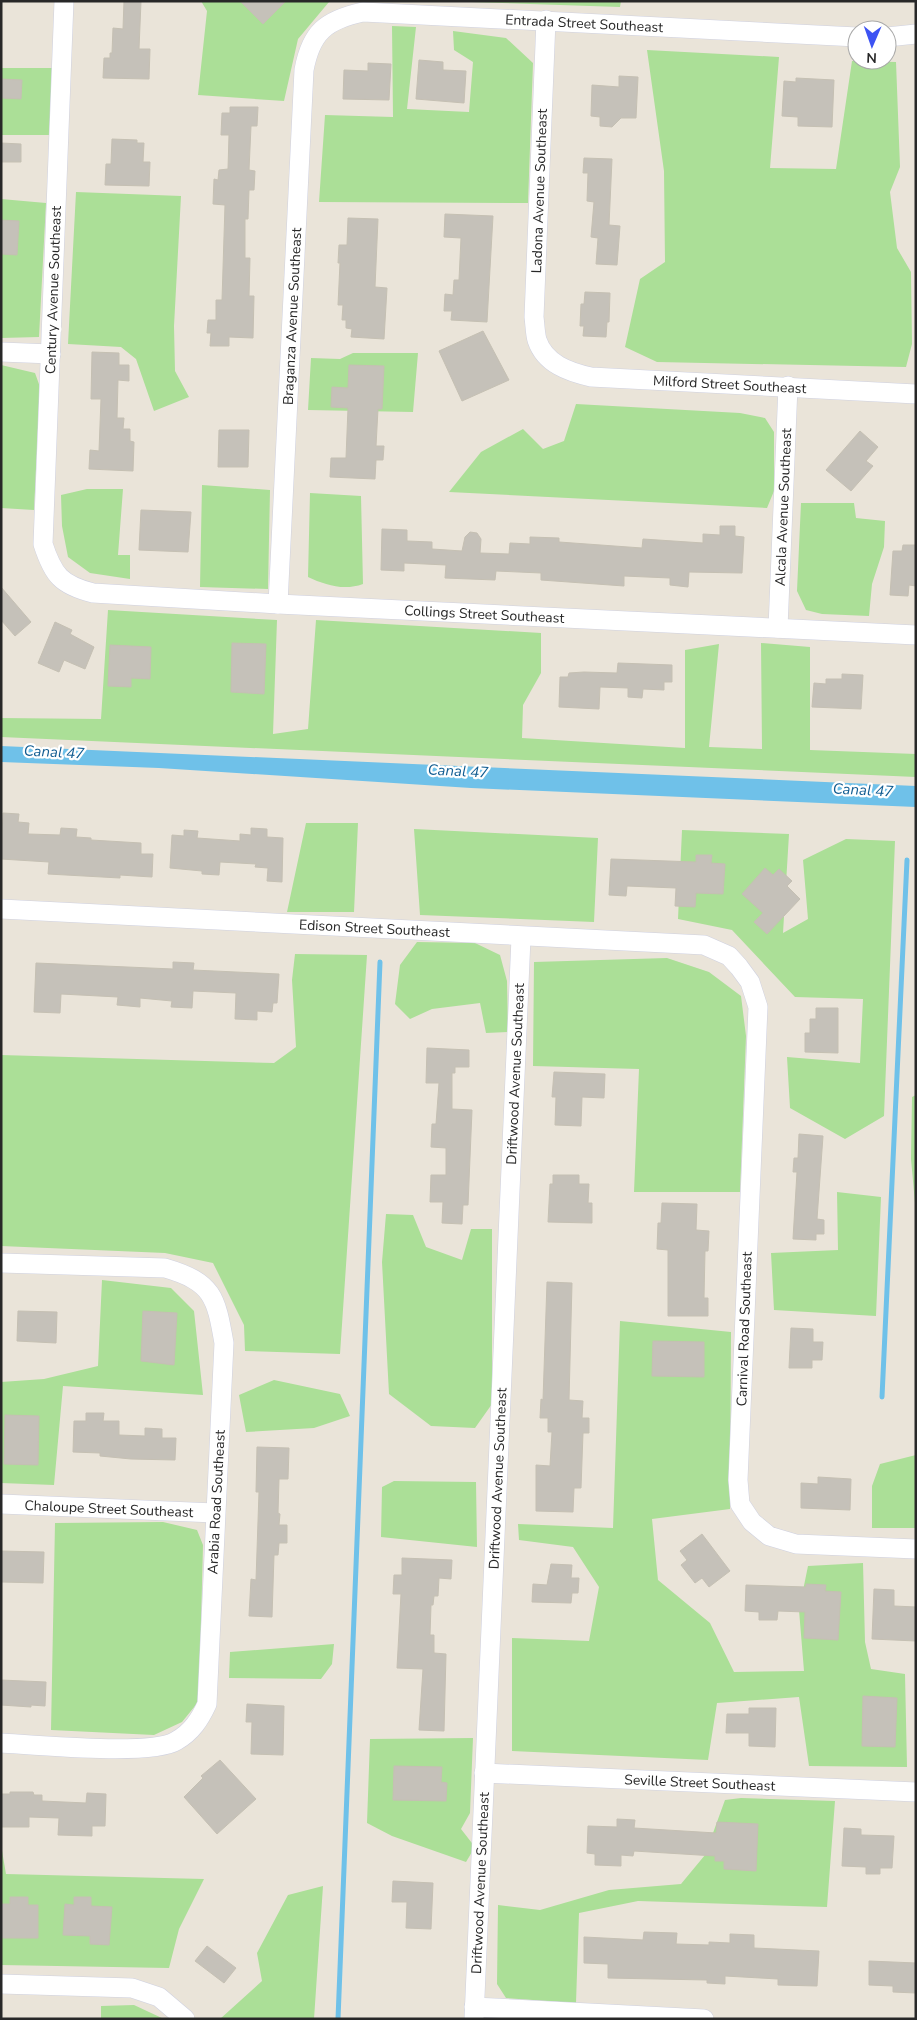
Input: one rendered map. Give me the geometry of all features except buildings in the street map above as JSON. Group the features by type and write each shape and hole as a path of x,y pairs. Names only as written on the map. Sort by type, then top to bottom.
{"street":[{"name":"Century Avenue Southeast","path":"56,576 43,544 64,1"},
{"name":"Entrada Street Southeast","path":"318,33 341,16 363,12 847,36"},
{"name":"Ladona Avenue Southeast","path":"546,20 534,317 537,341 548,358"},
{"name":"Braganza Avenue Southeast","path":"278,604 304,70 308,48 318,33"},
{"path":"897,36 916,34"},
{"path":"1,352 51,354"},
{"name":"Milford Street Southeast","path":"548,358 567,372 590,377 916,394"},
{"name":"Alcala Avenue Southeast","path":"778,628 788,386"},
{"name":"Collings Street Southeast","path":"56,576 73,588 93,593 278,604 916,635"},
{"name":"Edison Street Southeast","path":"1,909 521,938 704,945 729,956 739,967"},
{"name":"Driftwood Avenue Southeast","path":"474,2013 521,938"},
{"name":"Carnival Road Southeast","path":"739,967 750,982 758,1007 738,1480 740,1504 752,1522 769,1536 796,1544 916,1549"},
{"name":"Arabia Road Southeast","path":"1,1263 165,1268 190,1275 209,1291 219,1312 224,1343 207,1704 197,1724 176,1742 149,1749 1,1743"},
{"name":"Chaloupe Street Southeast","path":"1,1504 215,1513"},
{"name":"Seville Street Southeast","path":"484,1773 916,1792"},
{"path":"1,1984 132,1988 159,1997 185,2019"},
{"path":"474,2013 704,2019"}],"green space":[{"path":"201,1 334,1 329,2 298,39 284,101 198,95 207,11"},
{"path":"440,1 621,1 620,7"},
{"path":"392,26 416,27 407,109 469,112 473,62 454,50 453,31 506,38 533,63 528,203 319,202 325,115 393,117"},
{"path":"647,50 779,57 770,168 836,169 851,70 896,70 900,167 890,192 897,248 911,272 912,344 906,367 657,362 625,347 640,279 665,262 664,171"},
{"path":"1,68 54,68 52,135 1,135"},
{"path":"76,192 181,196 174,326 175,371 189,397 154,411 136,359 121,347 68,344"},
{"path":"1,199 46,203 39,337 1,338"},
{"path":"353,353 418,353 413,412 308,410 311,358 340,359"},
{"path":"1,365 35,373 40,387 34,510 1,508"},
{"path":"576,404 740,413 765,418 774,432 774,491 767,508 449,492 481,452 523,429 543,449 564,441"},
{"path":"202,485 270,490 268,589 200,587"},
{"path":"87,489 123,489 118,555 130,555 130,579 90,573 68,557 62,526 61,495"},
{"path":"310,493 361,496 363,584 342,587 308,577"},
{"path":"801,503 854,503 856,518 885,521 884,547 872,584 869,616 822,614 806,610 797,591"},
{"path":"108,610 277,620 273,734 308,729 316,620 541,633 541,673 523,705 522,738 685,748 685,650 719,644 709,747 762,749 761,643 810,647 810,750 916,754 916,777 1,737 1,718 101,719"},
{"path":"306,823 358,823 354,912 287,912"},
{"path":"414,829 598,838 594,922 420,915"},
{"path":"682,830 789,834 783,933 808,919 803,860 846,839 895,841 884,1116 845,1139 790,1108 787,1057 860,1063 863,999 795,997 732,930 678,919"},
{"path":"417,942 475,943 500,955 507,981 508,1032 486,1033 480,1003 432,1009 410,1019 395,1004 400,965"},
{"path":"295,954 367,955 340,1354 245,1351 244,1325 213,1263 165,1253 1,1246 1,1055 274,1063 296,1047 292,980"},
{"path":"667,958 709,972 741,996 746,1036 740,1192 634,1192 639,1069 533,1066 534,962"},
{"path":"916,1095 916,1214 911,1159 912,1097"},
{"path":"837,1192 881,1197 876,1316 774,1310 771,1253 838,1250"},
{"path":"386,1214 413,1215 426,1247 462,1260 471,1229 492,1229 492,1404 475,1428 431,1426 389,1394 382,1262"},
{"path":"102,1280 171,1288 194,1311 203,1395 63,1386 54,1485 1,1483 1,1382 44,1379 98,1366"},
{"path":"620,1321 731,1332 730,1509 652,1519 658,1580 710,1623 734,1672 804,1671 799,1610 808,1566 863,1563 865,1642 871,1669 905,1674 907,1767 809,1766 799,1697 717,1703 708,1760 512,1751 512,1638 589,1641 599,1587 573,1547 519,1540 518,1524 613,1528"},
{"path":"274,1380 340,1394 350,1416 314,1428 246,1432 239,1395"},
{"path":"916,1455 916,1528 872,1528 872,1486 880,1464"},
{"path":"394,1481 476,1482 477,1547 381,1537 382,1487"},
{"path":"163,1522 197,1530 203,1545 199,1701 182,1722 154,1735 51,1730 55,1523"},
{"path":"334,1644 332,1664 321,1679 229,1678 230,1652"},
{"path":"473,1738 470,1813 461,1829 475,1847 466,1862 392,1836 367,1823 370,1739"},
{"path":"741,1798 835,1801 827,1907 638,1901 579,1913 576,2003 506,1998 497,1984 498,1905 540,1910 609,1890 681,1884 705,1855 725,1800"},
{"path":"1,1845 6,1874 204,1879 179,1929 169,1968 1,1965"},
{"path":"323,1886 314,2019 220,2019 262,1981 257,1953 288,1895"},
{"path":"134,2005 164,2019 101,2019 101,2006"}],"water":[{"name":"Canal 47","path":"1,746 916,786 916,807 471,788 159,768 1,762"}],"waterway":[{"path":"882,1397 907,860"},
{"path":"338,2019 380,962"}]}
